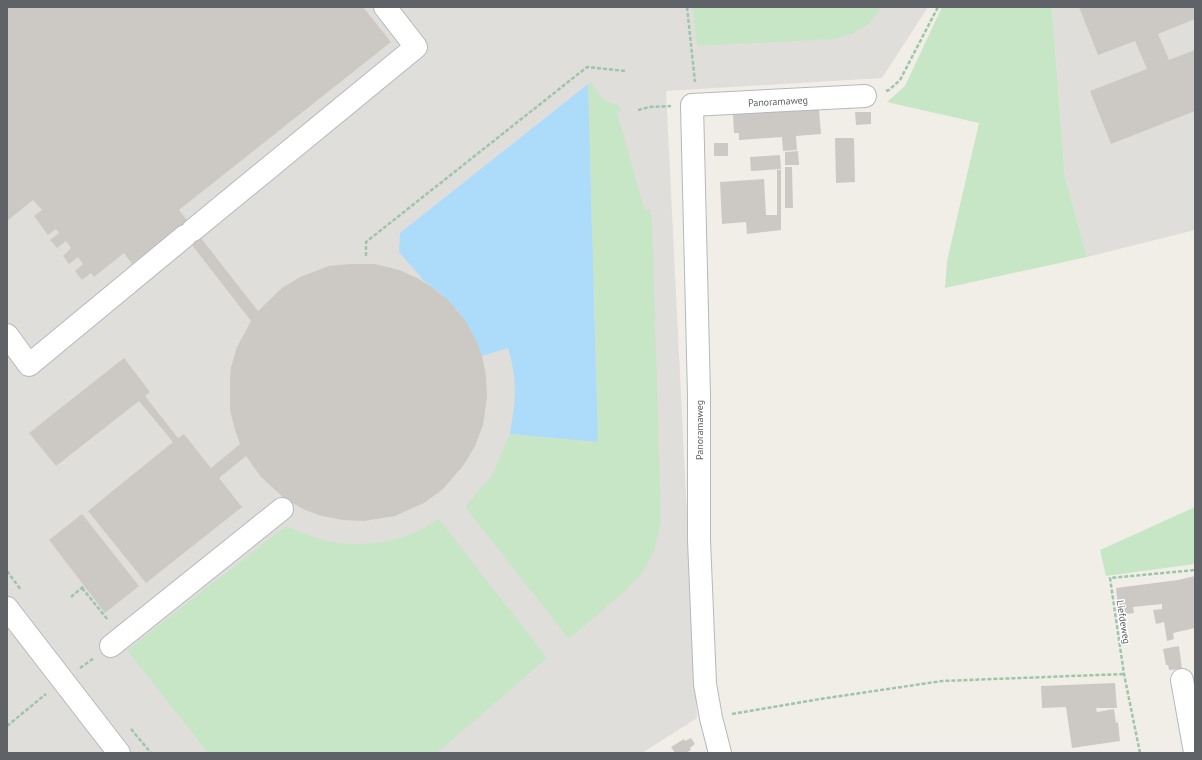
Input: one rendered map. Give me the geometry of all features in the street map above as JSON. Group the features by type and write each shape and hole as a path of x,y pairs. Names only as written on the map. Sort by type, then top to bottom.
{"street":[{"path":"7,335 28,364 416,47 385,7"},
{"name":"Panoramaweg","path":"720,753 711,718 705,684 700,540 699,388 692,106 865,96"},
{"path":"116,642 282,509"},
{"path":"7,608 119,753"},
{"path":"1182,680 1195,752"}],"path":[{"path":"638,110 649,107 692,106 695,85 687,7"},
{"path":"865,96 876,95 889,90 900,80 938,7"},
{"path":"366,256 366,242 587,67 625,71"},
{"name":"Liefdeweg","path":"1140,753 1124,674 1110,578 1195,570"},
{"path":"71,597 83,587 116,642"},
{"path":"711,718 942,680 1124,674"}],"shaded area":[{"path":"7,7 928,7 882,78 666,91 697,718 642,753 7,753"},
{"path":"1052,7 1195,7 1195,230 1087,257 1065,177"}],"green space":[{"path":"692,7 882,7 870,23 852,34 834,39 697,46"},
{"path":"942,7 1052,7 1065,177 1087,257 945,288 947,261 979,123 887,102 905,86"},
{"path":"592,82 596,90 605,100 618,105 622,111 617,112 645,211 650,209 652,218 661,521 654,551 642,573 625,591 569,639 465,507 492,475 510,434 598,442 588,84"},
{"path":"1195,507 1195,564 1106,576 1100,550"},
{"path":"439,519 547,658 437,753 208,753 127,650 286,526 327,541 366,544 400,538 423,529"}],"water":[{"path":"588,84 598,442 510,434 515,391 513,369 508,348 482,356 471,331 458,311 440,293 424,281 399,252 400,233"}],"building":[{"path":"7,7 363,7 391,42 179,210 258,311 282,288 300,277 329,266 350,264 375,264 399,270 432,287 449,301 465,320 477,342 486,375 487,397 483,425 475,446 463,466 442,490 424,503 395,516 364,521 343,520 322,516 305,510 284,498 261,477 246,456 219,478 242,507 146,583 88,511 173,442 139,401 56,466 29,433 124,358 150,392 145,396 178,438 184,434 211,468 240,444 230,410 230,378 231,367 237,347 251,321 178,227 132,264 124,253 94,277 91,273 82,280 75,271 83,264 78,257 69,264 63,256 71,248 66,241 57,248 50,240 59,233 56,229 48,235 34,216 42,210 33,200 7,221"},
{"path":"1079,7 1195,7 1195,19 1158,34 1169,60 1195,50 1195,111 1111,144 1090,91 1147,69 1135,41 1098,55"},
{"path":"819,109 821,134 796,136 797,150 783,151 782,137 739,140 739,133 734,133 733,114"},
{"path":"855,112 871,112 871,124 856,125"},
{"path":"835,138 854,139 855,182 836,183"},
{"path":"714,143 728,143 728,156 714,156"},
{"path":"798,151 799,165 785,165 785,152"},
{"path":"780,155 781,169 751,171 750,157"},
{"path":"785,167 792,167 793,208 785,208"},
{"path":"777,170 781,170 781,230 747,234 746,222 722,224 720,182 764,179 766,215 777,215"},
{"path":"82,514 139,586 105,613 49,540"},
{"path":"1195,576 1195,628 1173,633 1174,639 1167,641 1164,622 1156,624 1153,610 1162,609 1162,604 1133,607 1134,613 1119,615 1116,588 1178,580"},
{"path":"1179,646 1182,669 1169,670 1168,665 1166,665 1163,649"},
{"path":"1115,683 1117,708 1096,708 1097,712 1114,709 1116,723 1118,722 1120,741 1072,748 1066,707 1042,708 1041,686"},
{"path":"691,738 695,744 690,748 691,750 686,753 675,753 671,747 684,739 685,741"}]}
